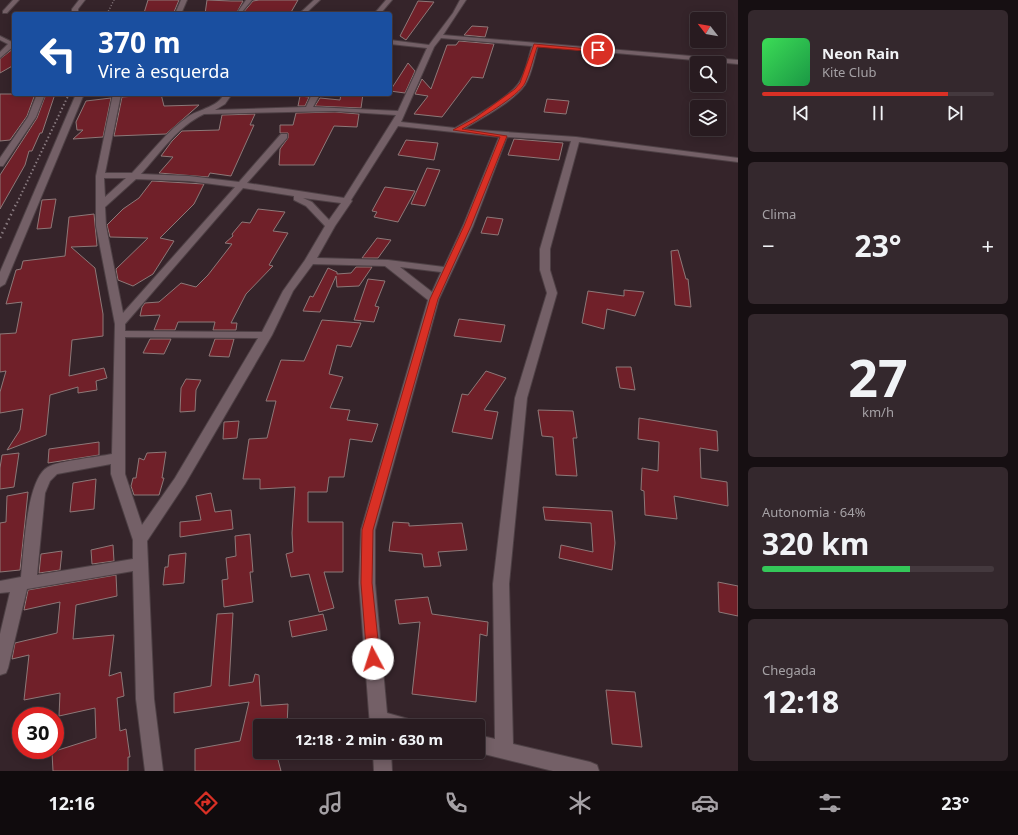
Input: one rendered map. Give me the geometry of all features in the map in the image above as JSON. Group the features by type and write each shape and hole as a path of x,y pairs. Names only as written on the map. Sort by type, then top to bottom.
{"street":[{"path":"5,12 16,0"},
{"path":"75,12 82,0"},
{"path":"179,12 184,0"},
{"path":"239,12 248,0"},
{"path":"304,12 317,0"},
{"path":"379,12 389,0"},
{"path":"140,540 180,481 266,335 288,291 310,261 330,226 348,201 396,124 431,47 456,13 463,0"},
{"path":"438,36 488,39 535,45 738,62"},
{"path":"0,38 12,44 0,56"},
{"path":"392,42 431,47"},
{"path":"456,130 477,119 522,84 535,45"},
{"path":"0,164 4,150 32,117 40,96"},
{"path":"0,284 79,96"},
{"path":"117,96 100,176 101,226 120,329 117,458 118,474 140,540 142,564 145,699 154,771"},
{"path":"101,206 192,117 221,103 227,99 228,96"},
{"path":"309,109 315,96"},
{"path":"202,112 335,109 401,113"},
{"path":"396,124 504,136 576,139 738,160"},
{"path":"120,329 284,136"},
{"path":"379,719 367,583 368,530 434,299 448,270 504,136"},
{"path":"504,750 502,584 521,398 552,293 545,270 545,249 576,139"},
{"path":"100,176 134,175 241,185 291,194 348,201"},
{"path":"291,194 309,204 330,226"},
{"path":"310,261 388,263 448,270"},
{"path":"388,263 434,299"},
{"path":"120,329 266,335"},
{"path":"0,668 24,583 38,493 44,478 53,470 117,458"},
{"path":"0,587 142,564"},
{"path":"485,746 590,771"},
{"path":"382,759 383,771"}],"building":[{"path":"148,0 179,0 174,12 144,12"},
{"path":"207,0 243,1 237,12 205,12"},
{"path":"298,0 291,12 244,12 253,1"},
{"path":"418,1 434,2 406,40 400,36"},
{"path":"472,26 488,27 485,37 464,35"},
{"path":"459,41 494,44 483,78 472,77 442,117 414,114 428,96 415,94 422,79 431,89 447,45 456,45"},
{"path":"12,50 12,66 0,73 0,59"},
{"path":"408,63 415,71 405,93 392,91 392,88"},
{"path":"0,94 12,94 12,96 34,96 27,116 10,140 0,141"},
{"path":"45,96 54,96 42,133 40,133 32,151 29,151 25,165 0,209 0,175 37,118"},
{"path":"162,96 164,106 199,105 166,134 114,136 122,97"},
{"path":"300,96 309,97 305,106 298,106"},
{"path":"341,96 363,96 361,108 315,106 320,98 340,100"},
{"path":"111,98 103,137 73,139 83,130 77,130 76,122 86,101"},
{"path":"547,99 569,101 566,114 544,112"},
{"path":"335,112 359,114 357,127 334,126 314,165 279,165 280,149 288,138 288,133 280,133 280,125 293,125 296,113"},
{"path":"255,114 250,125 254,125 231,176 210,173 208,177 159,173 173,157 161,156 172,141 182,131 219,130 222,115"},
{"path":"514,139 563,143 559,160 508,155"},
{"path":"406,140 438,143 434,160 398,155"},
{"path":"427,168 440,170 425,206 411,204"},
{"path":"152,181 204,184 194,204 160,238 174,241 153,274 133,286 118,280 116,269 148,238 110,237 107,225 123,209 139,198"},
{"path":"385,187 415,191 398,222 374,217 377,212 372,211"},
{"path":"56,199 51,228 37,229 42,200"},
{"path":"258,209 285,212 273,231 288,233 269,265 273,266 246,294 231,323 237,323 236,330 213,330 215,322 178,322 175,330 154,330 160,315 140,316 142,307 145,303 159,302 181,283 196,287 208,275 232,244 225,243 233,236 232,234 242,222 250,223"},
{"path":"94,214 97,246 71,247 95,268 103,314 103,336 72,340 69,376 104,368 107,378 96,381 97,390 78,393 78,387 50,395 46,435 7,450 20,430 23,409 0,413 0,392 6,371 0,372 0,334 16,333 22,302 6,304 16,270 21,269 23,261 65,256 69,217"},
{"path":"487,217 503,219 498,235 481,233"},
{"path":"377,238 391,240 378,258 362,258"},
{"path":"678,250 686,279 688,279 691,307 675,305 671,251"},
{"path":"356,267 372,267 359,286 337,287 336,276 320,312 303,311 310,296 313,297 328,268 337,272 337,274 351,273"},
{"path":"368,279 385,281 375,306 379,307 374,322 354,320"},
{"path":"624,290 644,292 635,316 607,309 604,329 582,323 588,291 624,296"},
{"path":"459,319 505,325 501,342 454,336"},
{"path":"322,320 361,323 351,347 337,345 329,374 343,377 330,408 350,410 347,420 378,424 372,442 350,439 344,477 329,477 327,492 308,492 308,522 343,522 343,572 324,572 334,608 319,612 309,574 291,577 286,554 293,552 292,533 295,487 260,489 260,479 243,479 249,439 267,438 276,401 266,401 281,360 304,361"},
{"path":"150,339 171,339 164,354 143,353"},
{"path":"215,339 234,339 229,357 209,356"},
{"path":"616,367 631,367 635,390 620,388"},
{"path":"486,371 506,378 484,410 498,412 492,439 452,432 462,394 468,395"},
{"path":"186,379 201,380 196,390 195,411 180,412 181,388"},
{"path":"538,410 573,411 577,438 573,438 577,476 556,475 553,437 542,436"},
{"path":"639,418 717,431 718,451 700,448 701,478 727,482 728,506 674,496 677,519 645,515 644,491 641,490 642,468 658,471 659,442 638,439"},
{"path":"239,421 237,438 223,439 224,422"},
{"path":"99,442 99,455 48,463 49,449"},
{"path":"166,452 162,478 164,478 159,495 134,495 131,486 133,478 136,478 139,458 144,460 147,453"},
{"path":"19,453 14,487 0,489 0,468 2,455"},
{"path":"96,479 94,509 70,512 73,483"},
{"path":"28,492 20,570 0,572 0,523 6,522 7,496"},
{"path":"211,493 215,512 231,510 233,529 180,537 180,522 201,520 196,496"},
{"path":"543,507 612,511 615,543 612,570 559,558 561,545 593,552 591,523 545,520"},
{"path":"393,522 409,523 409,526 462,523 467,550 438,552 441,566 424,567 422,554 389,551"},
{"path":"250,534 253,572 250,572 253,602 224,607 222,580 228,579 226,558 236,556 235,536"},
{"path":"113,545 114,561 92,564 91,550"},
{"path":"62,551 60,570 39,573 41,554"},
{"path":"186,553 184,583 163,585 165,567 168,567 169,555"},
{"path":"116,575 117,596 76,605 73,639 114,635 109,676 121,672 124,696 117,698 120,731 126,729 130,757 128,757 128,771 53,771 52,759 64,759 64,748 96,738 95,708 64,715 64,707 59,707 60,693 24,700 29,655 12,659 15,643 57,633 60,602 24,610 28,590"},
{"path":"718,582 738,586 738,616 719,612"},
{"path":"428,597 432,614 488,622 487,636 480,634 476,702 412,694 420,622 399,624 395,600"},
{"path":"233,613 229,686 253,682 255,674 259,675 261,706 288,704 287,719 253,719 253,759 278,759 281,771 195,771 195,749 240,741 249,702 174,713 174,693 211,686 217,614"},
{"path":"323,614 327,630 292,637 289,621"},
{"path":"606,690 635,692 642,747 612,744"}],"railway":[{"path":"108,12 114,0"},
{"path":"17,203 68,96"},
{"path":"0,238 17,202"}],"route":[{"path":"373,659 367,583 368,530 434,299 468,226 504,136 456,130 477,119 522,84 535,45 598,50"}]}
